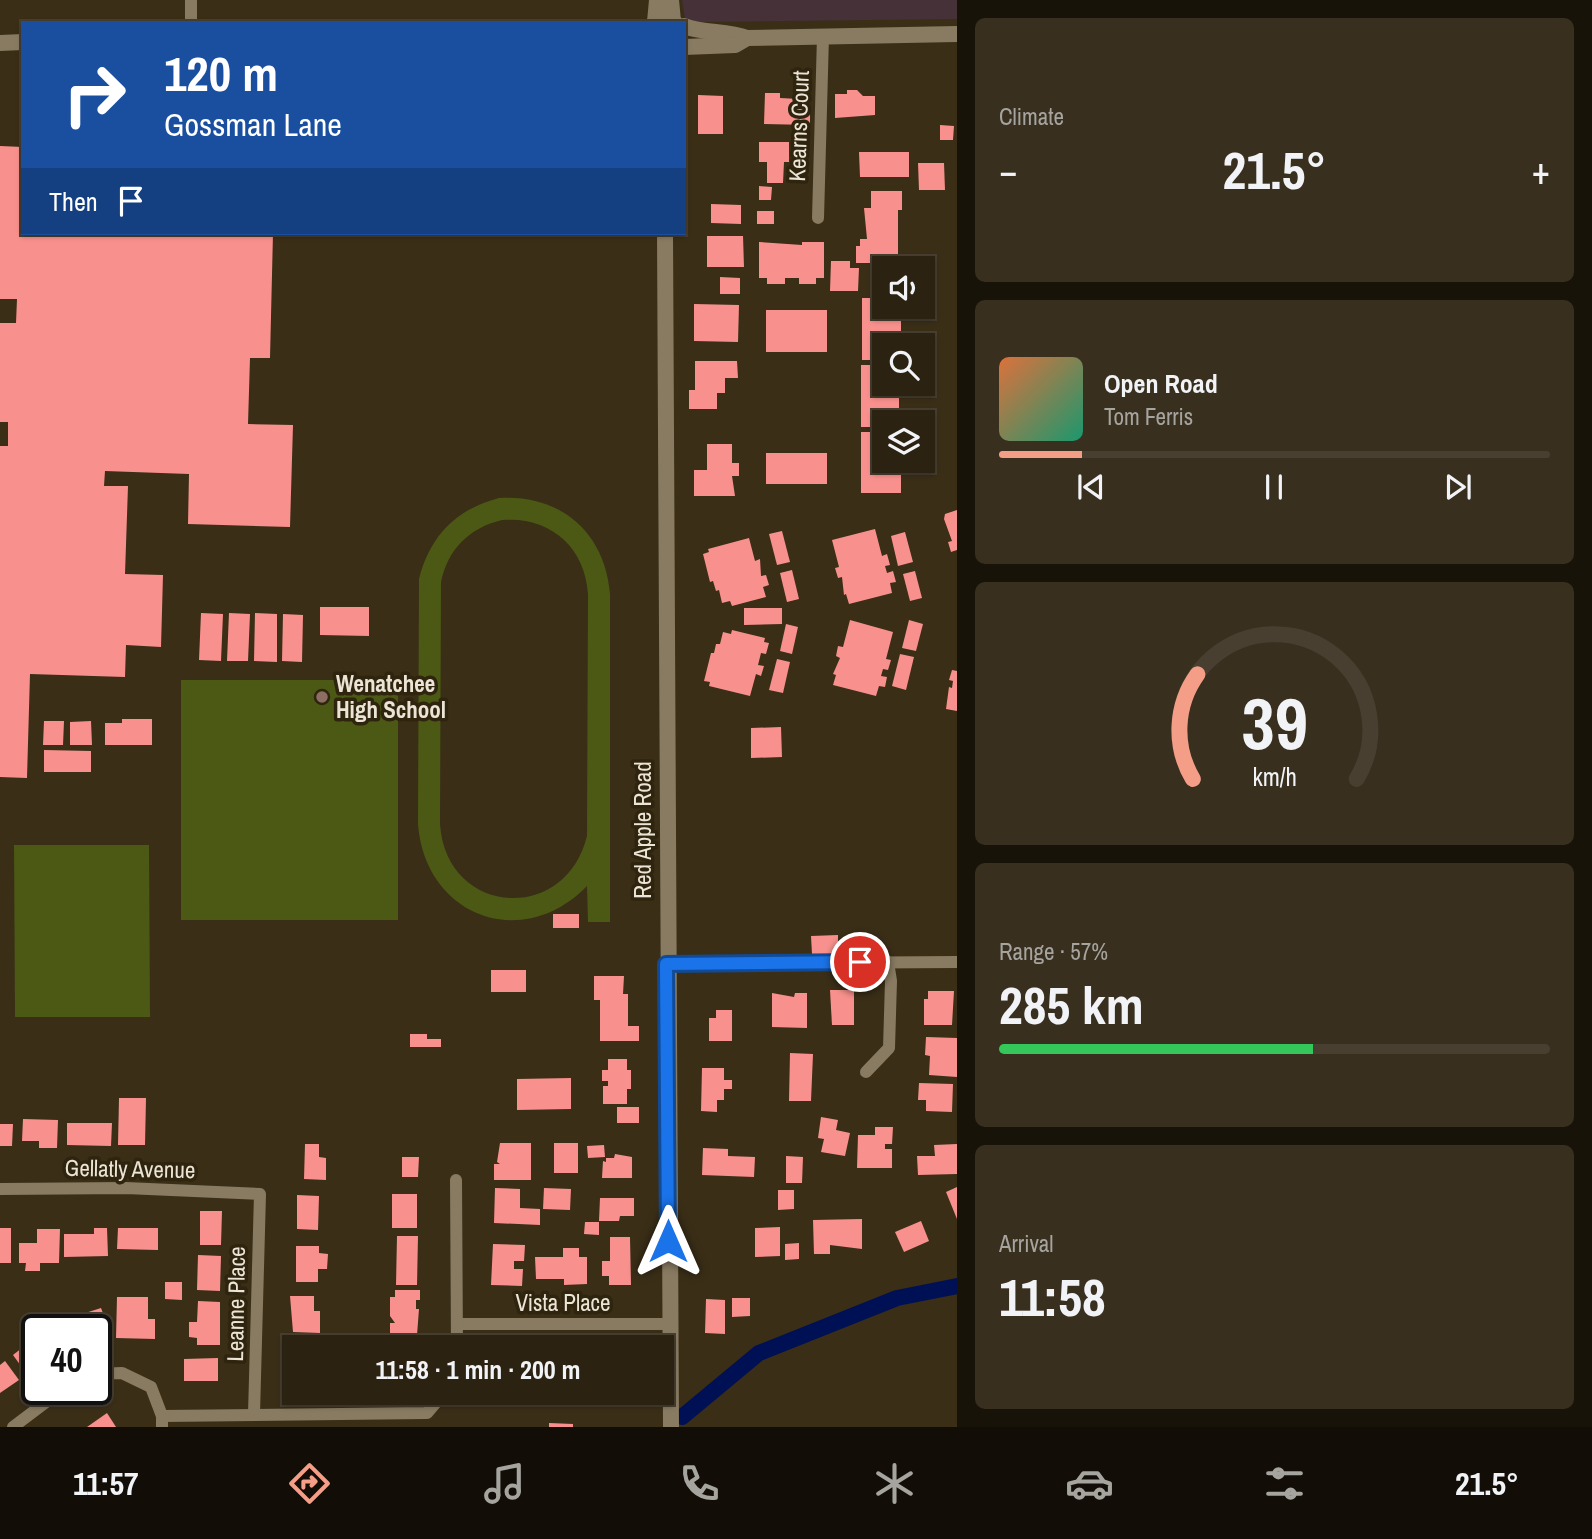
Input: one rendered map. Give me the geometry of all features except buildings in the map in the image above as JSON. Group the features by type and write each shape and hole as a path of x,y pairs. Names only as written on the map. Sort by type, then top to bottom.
{"street":[{"path":"191,0 191,21"},
{"path":"654,21 657,0"},
{"path":"671,0 676,21"},
{"path":"686,26 706,33 733,32 747,38 957,34"},
{"name":"Kearns Court","path":"818,218 823,36"},
{"path":"686,47 734,45 747,38"},
{"path":"0,43 21,42"},
{"name":"Red Apple Road","path":"665,235 666,964 671,1427"},
{"path":"866,1072 889,1048 891,981 888,962"},
{"path":"666,964 957,962"},
{"path":"457,1180 457,1335"},
{"name":"Gellatly Avenue","path":"0,1189 126,1188 260,1194"},
{"name":"Leanne Place","path":"254,1414 260,1194"},
{"name":"Vista Place","path":"457,1324 668,1324"},
{"path":"112,1373 122,1373 151,1387 162,1422 254,1414 427,1413 434,1405"},
{"path":"13,1427 42,1405"}],"shaded area":[{"path":"682,0 957,0 957,19 697,22 685,19"}],"green space":[{"path":"499,498 521,498 560,510 576,521 589,535 606,572 610,594 610,922 588,922 587,886 561,906 534,918 507,920 481,915 457,902 438,882 425,856 418,824 419,579 430,550 447,526 470,509","holes":["502,520 535,523 562,538 572,548 585,577 588,594 587,836 575,865 556,885 532,896 508,898 483,892 462,877 447,855 440,824 441,582 455,550 470,534"]},
{"path":"181,680 398,680 398,920 181,920"},
{"path":"14,845 149,845 150,1017 15,1017"}],"waterway":[{"path":"682,1417 759,1353 897,1298 957,1286"}],"place":[{"name":"Wenatchee High School","path":"322,697"}],"route":[{"path":"668,1241 666,964 860,962"}]}
